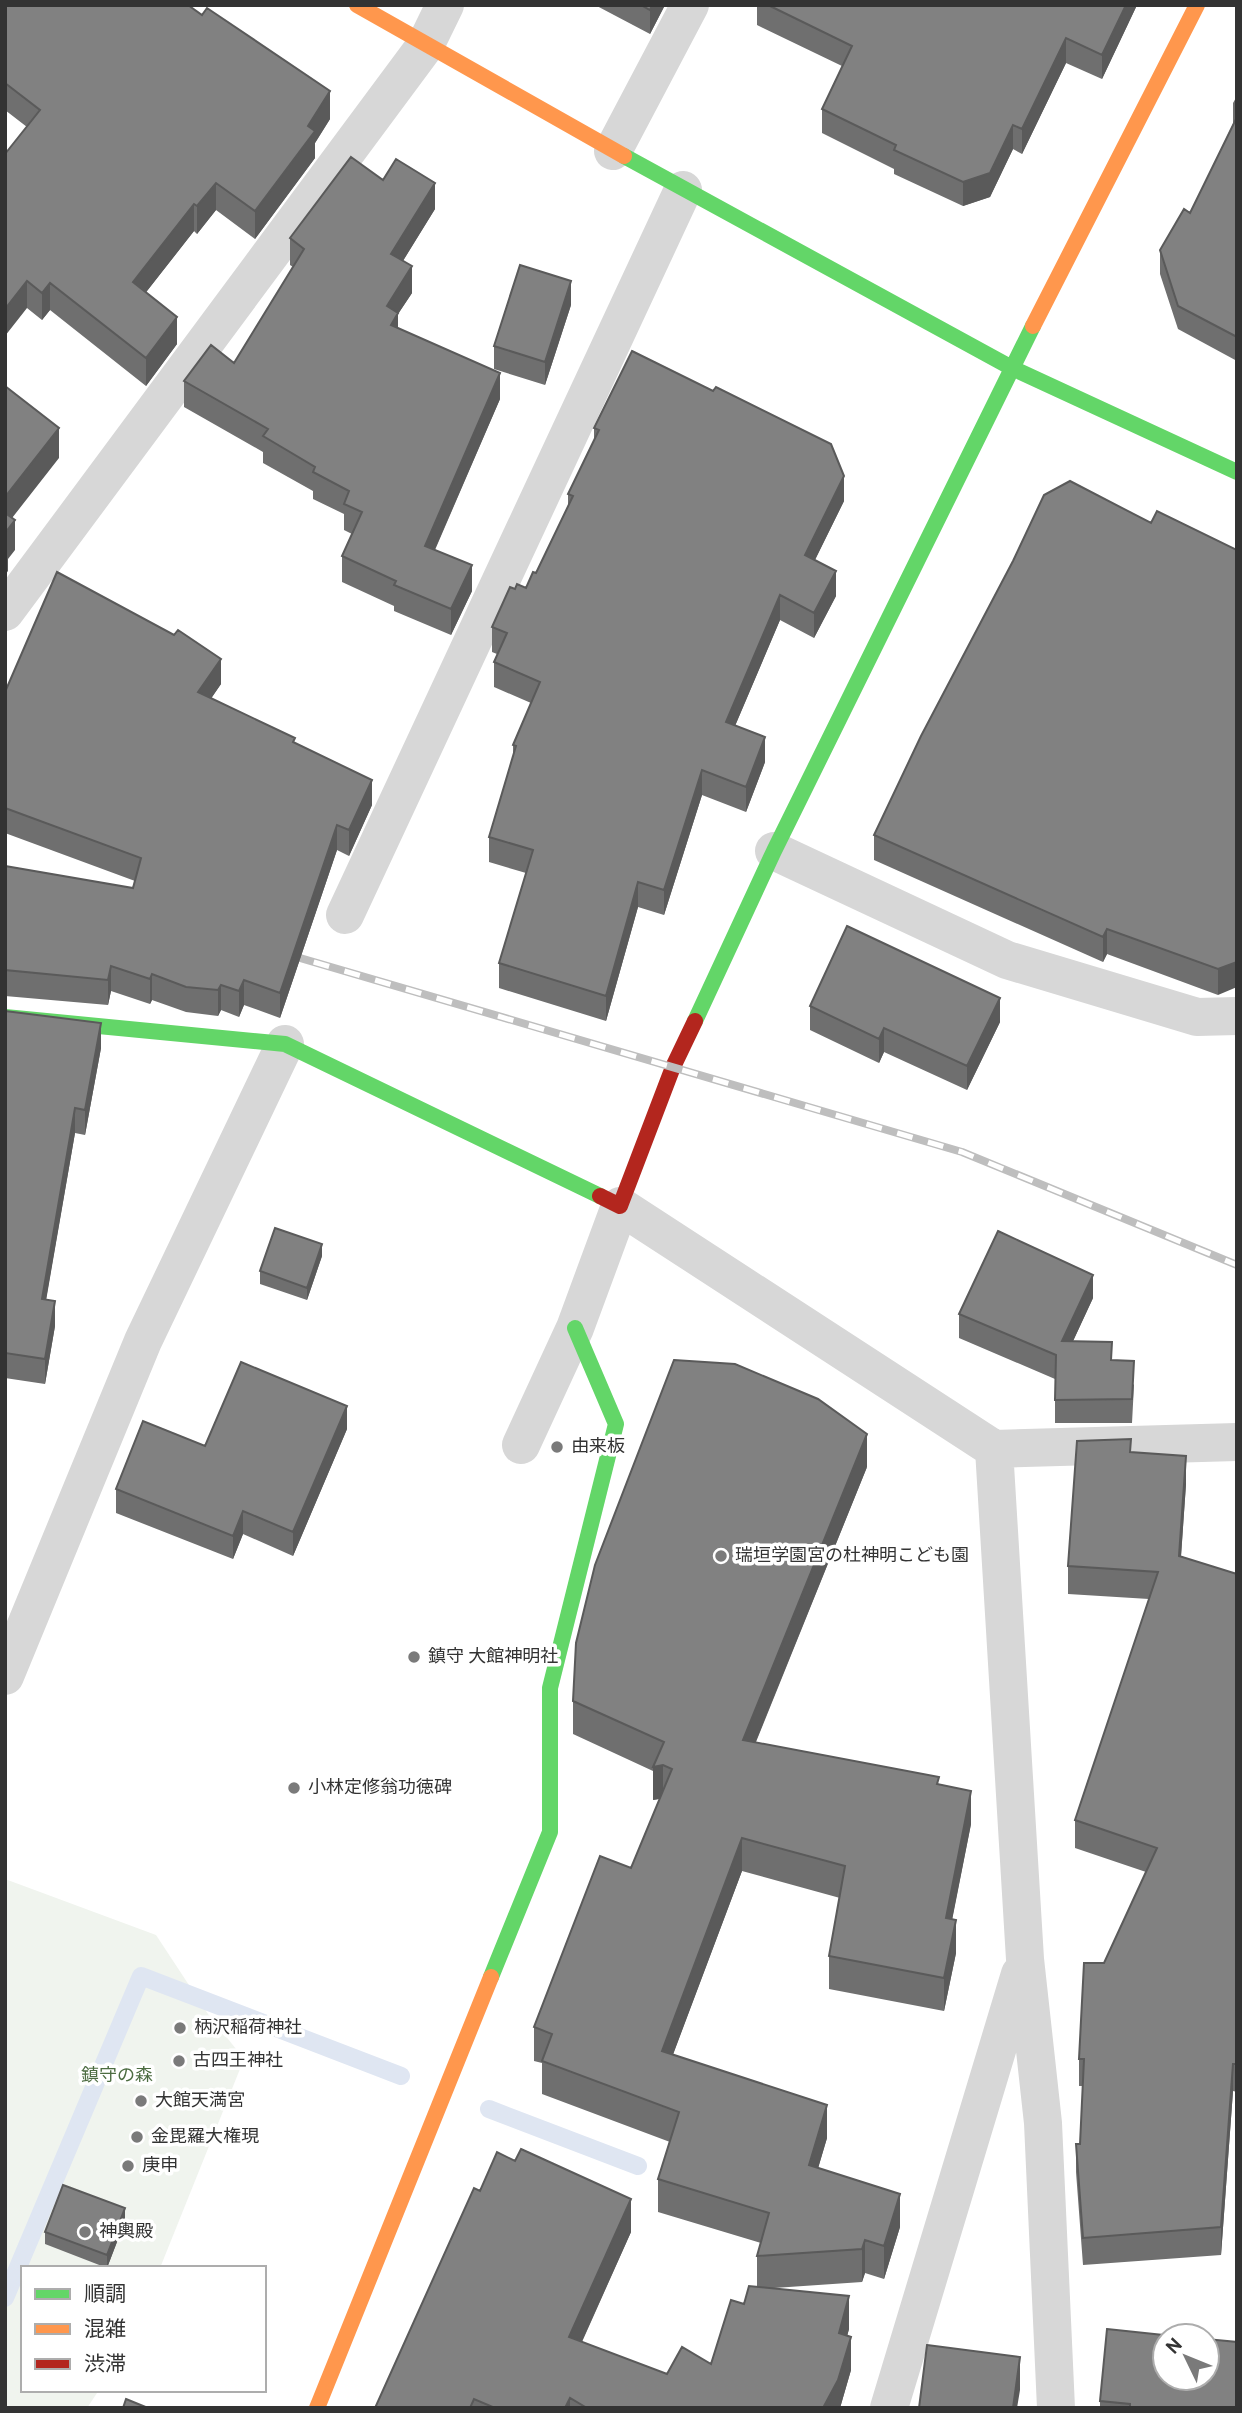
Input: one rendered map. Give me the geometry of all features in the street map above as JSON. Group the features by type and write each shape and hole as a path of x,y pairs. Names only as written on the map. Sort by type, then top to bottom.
{"street":[{"path":"357,5 683,190 1012,368 1237,472"},
{"path":"5,612 425,46 445,5"},
{"path":"613,151 690,5"},
{"path":"521,1445 575,1328 673,1068 774,851 1012,368 1197,5"},
{"path":"345,915 683,190"},
{"path":"774,851 1007,960 1197,1017 1237,1016"},
{"path":"5,1017 285,1044 620,1206 994,1449 1237,1442"},
{"path":"5,1676 144,1341 285,1044"},
{"path":"317,2408 550,1832 550,1688 616,1424 575,1328"},
{"path":"994,1449 1025,1959 1043,2123 1056,2408"},
{"path":"889,2408 1025,1959"}],"green space":[{"name":"鎮守の森","path":"5,1879 156,1935 208,2014 244,2059 161,2266 21,2266 21,2392 98,2392 87,2408 5,2408"}],"building":[{"path":"5,5 188,5 202,15 207,8 330,91 308,126 315,131 255,211 216,183 197,206 194,204 133,282 177,317 146,358 50,283 42,293 27,281 5,309 5,154 40,110 5,83"},
{"path":"768,5 1126,5 1102,55 1066,38 1022,129 1013,125 990,173 963,182 894,150 896,145 822,109 852,46"},
{"path":"1237,117 1237,337 1178,306 1160,250 1184,209 1190,213"},
{"path":"351,157 383,180 396,159 435,183 391,254 412,266 387,306 398,313 391,325 500,373 425,546 472,565 451,609 394,585 396,581 342,556 362,512 344,504 349,491 313,472 315,467 263,436 268,429 184,381 211,345 234,363 304,249 290,238"},
{"path":"520,265 571,281 545,362 494,346"},
{"path":"632,351 713,391 716,387 831,444 844,476 805,555 836,571 814,613 780,595 726,722 765,737 746,787 702,770 664,890 638,882 606,996 499,963 533,850 489,837 516,746 513,745 540,682 494,662 507,633 492,627 510,587 515,589 517,584 526,588 533,572 536,573 573,496 568,494 599,430 594,428"},
{"path":"5,386 59,428 5,497"},
{"path":"1070,481 1151,523 1157,511 1237,550 1237,962 1218,969 1107,929 1103,937 874,835 921,736 1013,561 1044,495"},
{"path":"5,513 15,520 5,533"},
{"path":"57,572 174,635 178,630 221,659 198,692 295,738 293,742 372,780 349,830 337,825 280,993 244,980 239,991 221,985 218,990 186,987 152,974 150,979 111,966 108,980 5,970 5,866 133,888 141,858 5,808 5,692"},
{"path":"847,926 1000,998 967,1066 884,1028 879,1039 810,1006"},
{"path":"5,1011 101,1023 85,1110 75,1108 42,1299 55,1301 45,1359 5,1353"},
{"path":"275,1228 322,1244 307,1288 260,1271"},
{"path":"998,1231 1093,1275 1062,1341 1112,1342 1111,1360 1134,1361 1132,1399 1055,1400 1056,1355 959,1314"},
{"path":"674,1360 735,1364 818,1399 867,1434 743,1740 939,1777 937,1784 971,1791 946,1918 956,1920 944,1978 829,1956 845,1866 742,1838 662,2051 827,2105 809,2165 900,2194 884,2246 865,2240 862,2249 757,2256 769,2213 658,2179 679,2112 542,2061 552,2034 534,2027 600,1856 631,1868 672,1769 663,1765 653,1767 664,1742 573,1701 576,1643 595,1565"},
{"path":"241,1362 347,1406 293,1532 243,1511 233,1536 116,1489 143,1421 205,1446"},
{"path":"1131,1439 1130,1452 1186,1456 1179,1556 1237,1574 1237,2064 1233,2064 1221,2227 1083,2238 1076,2144 1080,2144 1084,2059 1079,2059 1084,1963 1104,1963 1157,1848 1075,1820 1158,1572 1068,1566 1077,1441"},
{"path":"521,2149 631,2199 569,2337 667,2374 682,2347 711,2364 731,2300 744,2304 749,2286 849,2296 839,2333 851,2337 838,2380 823,2408 587,2408 570,2398 565,2408 495,2408 474,2399 470,2408 375,2408 474,2188 480,2191 497,2152 515,2161"},
{"name":"神輿殿","path":"63,2185 125,2208 107,2255 45,2232"},
{"path":"1107,2329 1151,2334 1151,2392 1221,2392 1221,2340 1237,2342 1237,2408 1130,2408 1130,2404 1100,2401"},
{"path":"927,2345 1020,2357 1013,2408 919,2408"},
{"path":"126,2399 148,2408 123,2408"}],"waterway":[{"path":"5,2298 141,1976 401,2076"},
{"path":"489,2109 638,2166"}],"railway":[{"path":"283,953 962,1152 1237,1265"}],"traffic: fast":[{"path":"624,156 1012,368 1237,472"},
{"path":"695,1021 774,851 1033,326"},
{"path":"5,1017 285,1044 600,1196"},
{"path":"491,1977 550,1832 550,1688 616,1424 575,1328"}],"traffic: slow":[{"path":"357,5 624,156"},
{"path":"1033,326 1197,5"},
{"path":"317,2408 491,1977"}],"traffic: jam":[{"path":"600,1196 620,1206 673,1067 695,1021"}],"place":[{"name":"由来板","path":"557,1447"},
{"name":"瑞垣学園宮の杜神明こども園","path":"721,1556"},
{"name":"鎮守 大館神明社","path":"414,1657"},
{"name":"小林定修翁功徳碑","path":"294,1788"},
{"name":"柄沢稲荷神社","path":"180,2028"},
{"name":"古四王神社","path":"179,2061"},
{"name":"大館天満宮","path":"141,2101"},
{"name":"金毘羅大権現","path":"137,2137"},
{"name":"庚申","path":"128,2166"},
{"name":"神輿殿","path":"85,2232"}]}
